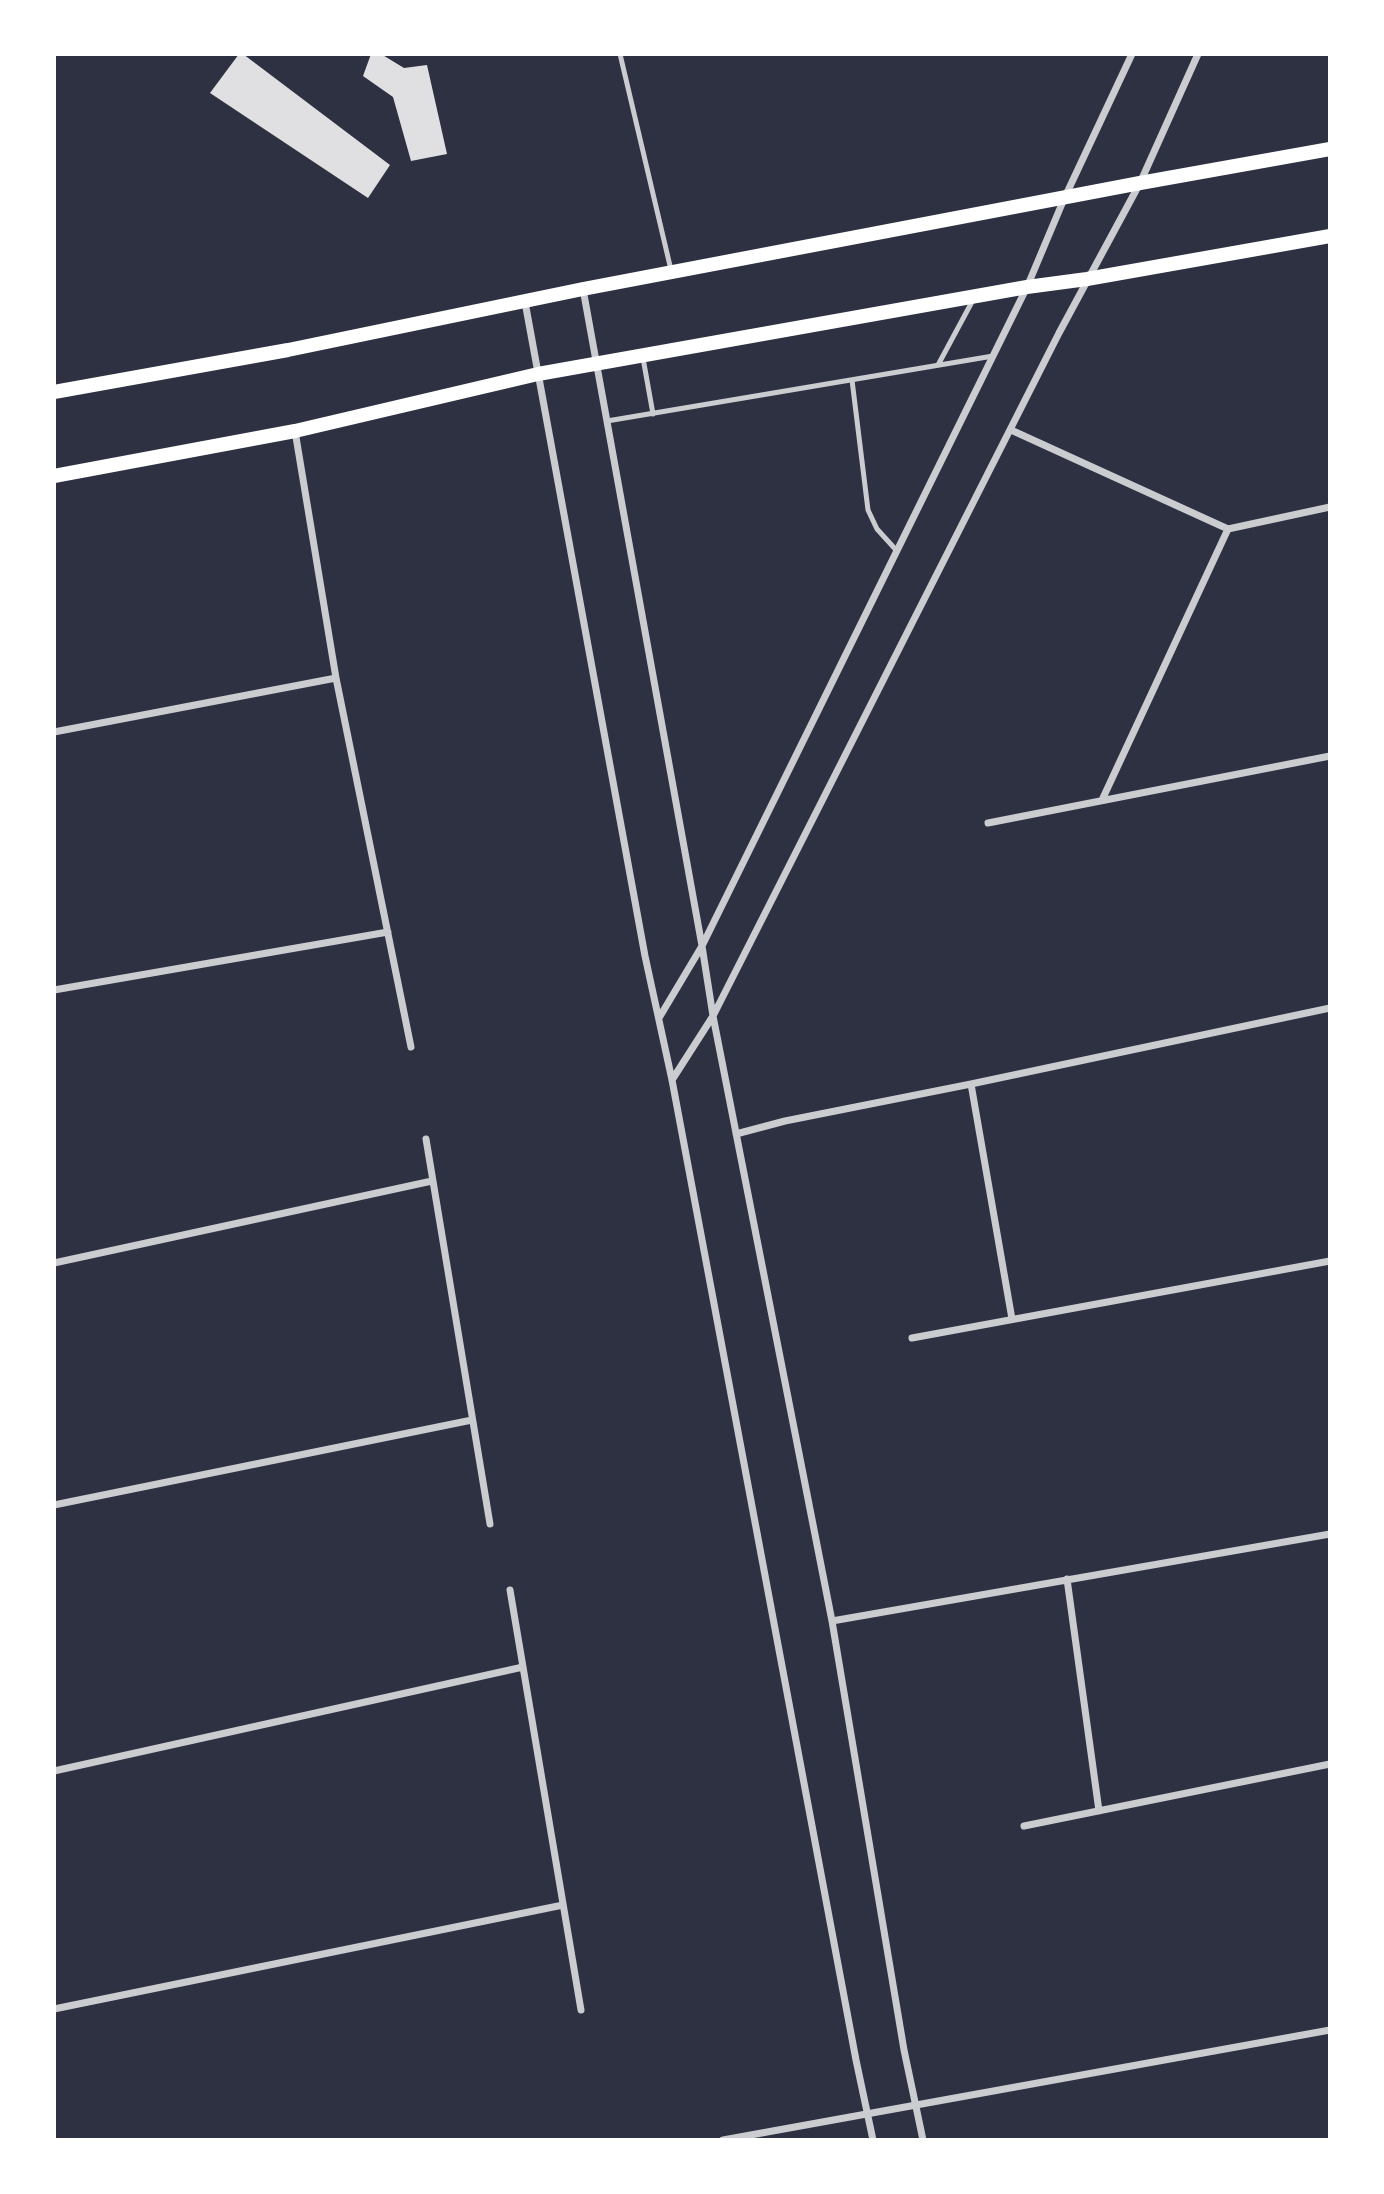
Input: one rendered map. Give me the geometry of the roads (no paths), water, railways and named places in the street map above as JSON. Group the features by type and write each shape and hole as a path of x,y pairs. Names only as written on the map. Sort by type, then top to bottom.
{"main road":[{"path":"54,392 288,350 583,289 1330,149"},
{"path":"54,475 295,431 538,374 1330,236"}],"street":[{"path":"659,1019 702,946 1027,287 1064,199 1132,54"},
{"path":"671,1080 713,1016 1087,279 1140,183 1198,54"},
{"path":"583,289 713,1016 832,1621 904,2050 923,2140"},
{"path":"525,302 873,2140"},
{"path":"1011,430 1228,529 1330,507"},
{"path":"295,431 336,678 411,1047"},
{"path":"1102,800 1228,529"},
{"path":"54,732 336,678"},
{"path":"988,823 1330,756"},
{"path":"54,990 388,932"},
{"path":"736,1135 785,1121 1330,1007"},
{"path":"971,1084 1012,1319"},
{"path":"426,1139 490,1524"},
{"path":"54,1263 432,1181"},
{"path":"912,1338 1330,1261"},
{"path":"54,1505 472,1420"},
{"path":"832,1621 1330,1534"},
{"path":"1067,1579 1100,1811"},
{"path":"510,1590 581,2010"},
{"path":"54,1771 523,1667"},
{"path":"1024,1826 1330,1764"},
{"path":"54,2009 563,1905"},
{"path":"723,2140 1330,2030"}],"lane":[{"path":"620,54 671,273"},
{"path":"938,365 975,296"},
{"path":"642,356 653,414"},
{"path":"607,421 993,356"},
{"path":"852,380 868,510 877,529 897,551"}]}
